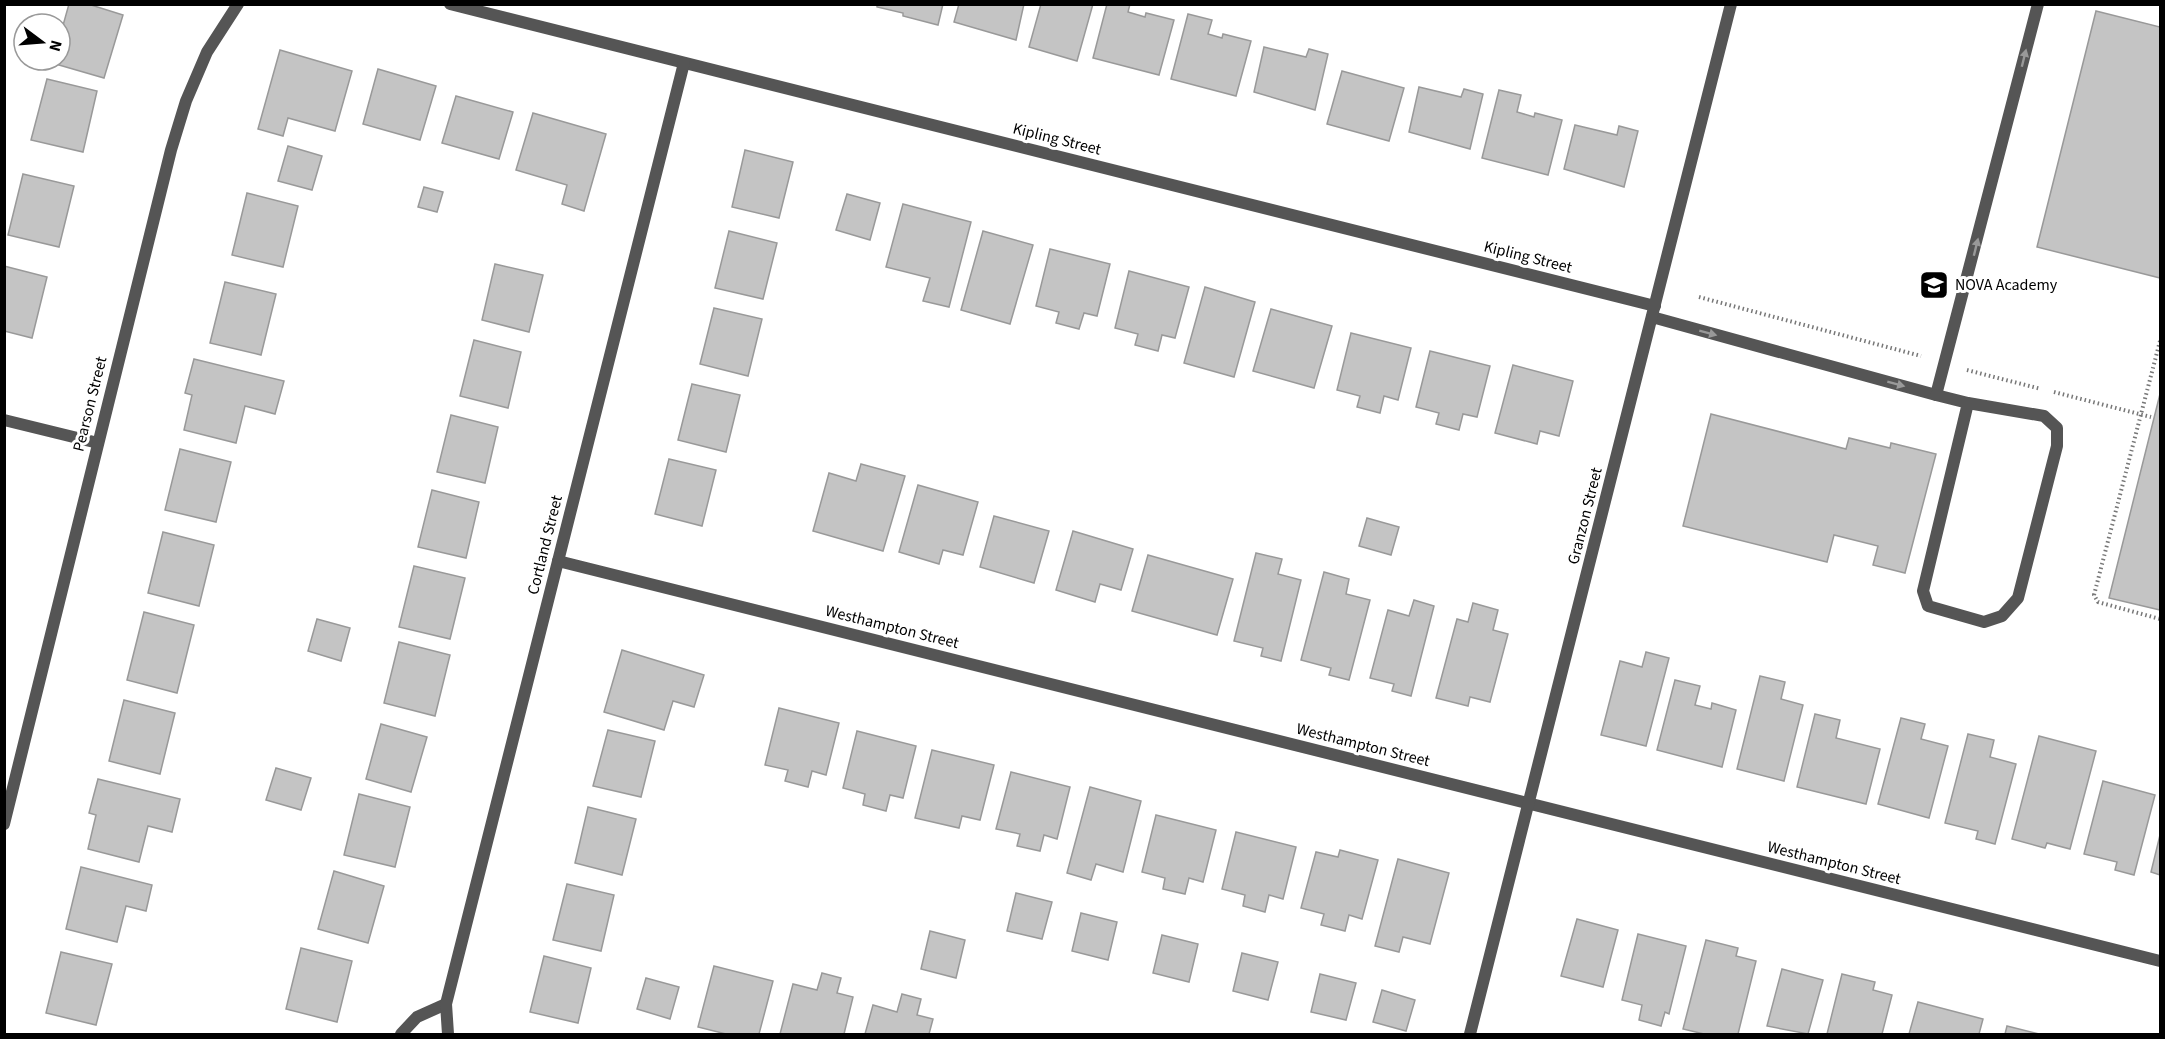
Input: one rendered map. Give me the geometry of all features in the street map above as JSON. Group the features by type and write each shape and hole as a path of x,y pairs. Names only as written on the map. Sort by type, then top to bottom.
{"street":[{"name":"Pearson Street","path":"4,824 171,150 186,101 207,52 238,4"},
{"name":"Kipling Street","path":"450,4 1653,312 1936,395 2044,416 2057,428 2057,446 2018,598 2002,616 1984,622 1928,606 1923,591 1968,403"},
{"name":"Granzon Street","path":"1470,1035 1731,4"},
{"path":"1936,395 2038,4"},
{"name":"Cortland Street","path":"448,1035 446,1004 684,63"},
{"path":"4,420 98,443"},
{"name":"Westhampton Street","path":"558,561 2160,961"},
{"path":"401,1035 417,1017 446,1004"}],"path":[{"path":"1699,297 1926,358"},
{"path":"2160,341 2094,595 2098,602 2160,619"}],"building":[{"path":"69,4 88,4 123,15 104,78 72,69 72,12 67,12"},
{"path":"877,4 943,4 938,25 903,16 903,13 877,7"},
{"path":"959,4 1024,4 1016,40 954,22"},
{"path":"1041,4 1093,4 1077,61 1029,47"},
{"path":"1107,4 1130,4 1128,12 1145,17 1146,13 1174,20 1159,75 1093,58"},
{"path":"2096,11 2160,27 2160,278 2037,247"},
{"path":"1188,14 1212,20 1208,34 1222,38 1223,34 1251,41 1236,96 1171,79"},
{"path":"1264,47 1306,57 1309,49 1328,54 1315,110 1254,92"},
{"path":"280,50 352,71 335,131 288,118 283,136 258,129"},
{"path":"378,69 436,86 420,140 363,124"},
{"path":"1342,71 1404,88 1389,141 1327,124"},
{"path":"47,79 97,91 83,152 31,140"},
{"path":"1419,87 1461,97 1464,89 1483,94 1470,149 1409,132"},
{"path":"1499,90 1521,95 1517,112 1534,117 1535,113 1562,120 1548,175 1482,158"},
{"path":"456,96 513,112 499,159 442,143"},
{"path":"533,113 606,134 584,211 562,204 567,185 516,170"},
{"path":"1575,125 1617,135 1619,126 1638,131 1624,187 1564,169"},
{"path":"288,146 322,156 312,190 278,181"},
{"path":"745,150 793,162 779,218 732,207"},
{"path":"23,174 74,186 59,247 8,235"},
{"path":"424,187 443,192 437,212 418,207"},
{"path":"247,193 298,206 283,267 232,255"},
{"path":"847,194 880,203 870,240 836,230"},
{"path":"903,204 971,222 949,307 923,301 930,278 886,267"},
{"path":"729,231 777,243 763,299 715,288"},
{"path":"983,231 1033,245 1010,324 961,310"},
{"path":"1050,249 1110,264 1097,316 1084,313 1079,329 1056,323 1059,312 1036,306"},
{"path":"495,264 543,275 529,332 482,320"},
{"path":"4,266 47,277 32,338 4,331"},
{"path":"1129,271 1189,287 1175,338 1162,335 1158,351 1135,345 1138,334 1115,328"},
{"path":"225,282 276,294 261,355 210,343"},
{"path":"1205,287 1255,302 1234,377 1184,363"},
{"path":"714,308 762,319 748,376 700,364"},
{"path":"1271,309 1332,326 1314,388 1253,371"},
{"path":"1351,333 1411,348 1398,400 1384,396 1380,413 1357,407 1360,396 1337,390"},
{"path":"474,340 521,352 508,408 460,396"},
{"path":"1430,351 1490,366 1477,417 1463,414 1459,430 1436,424 1439,413 1416,407"},
{"path":"194,359 284,381 275,414 245,406 236,443 184,430 192,395 185,393"},
{"path":"1513,365 1573,381 1559,436 1540,431 1537,444 1495,433"},
{"path":"692,384 740,395 726,452 678,440"},
{"path":"2160,394 2160,610 2109,598"},
{"path":"1711,414 1846,449 1849,438 1890,448 1891,443 1936,454 1905,573 1873,565 1878,546 1834,535 1827,562 1683,526"},
{"path":"451,415 498,427 485,483 437,472"},
{"path":"180,449 231,462 216,522 165,510"},
{"path":"669,459 716,470 702,526 655,514"},
{"path":"861,464 905,476 883,551 813,531 829,473 856,481"},
{"path":"918,485 978,502 963,555 943,550 939,564 899,552"},
{"path":"432,490 479,502 466,558 418,547"},
{"path":"994,516 1049,531 1034,583 980,567"},
{"path":"1367,518 1399,527 1391,555 1359,546"},
{"path":"1073,531 1133,549 1121,590 1100,584 1095,602 1056,590"},
{"path":"163,532 214,545 199,606 148,593"},
{"path":"1256,553 1282,559 1278,574 1301,580 1281,661 1261,656 1263,648 1234,641"},
{"path":"1148,555 1233,579 1217,635 1132,611"},
{"path":"414,566 465,578 450,639 399,627"},
{"path":"1324,572 1349,579 1346,594 1370,600 1349,680 1329,675 1331,668 1301,660"},
{"path":"1414,600 1434,606 1411,696 1392,691 1394,684 1370,678 1388,610 1409,616"},
{"path":"1473,603 1498,610 1493,630 1508,634 1490,702 1470,697 1468,706 1436,698 1457,619 1468,622"},
{"path":"144,612 194,625 177,693 127,680"},
{"path":"317,619 350,628 341,661 308,651"},
{"path":"399,642 450,655 435,716 384,703"},
{"path":"622,650 704,675 694,707 673,701 664,730 604,712"},
{"path":"1646,652 1669,658 1646,746 1601,735 1620,661 1642,667"},
{"path":"1760,676 1785,682 1781,699 1803,705 1784,781 1737,769"},
{"path":"1675,680 1700,686 1695,705 1711,709 1712,703 1736,710 1722,767 1657,750"},
{"path":"124,700 175,713 160,774 109,761"},
{"path":"779,708 839,723 826,775 812,771 808,787 785,781 788,770 765,765"},
{"path":"1815,714 1840,720 1836,738 1880,749 1866,804 1797,787"},
{"path":"1901,718 1925,724 1921,739 1948,746 1929,818 1878,804"},
{"path":"381,724 427,737 411,792 366,779"},
{"path":"608,730 655,741 641,797 593,786"},
{"path":"857,731 916,746 903,798 890,795 886,811 863,805 865,794 843,788"},
{"path":"1968,734 1994,740 1990,757 2016,764 1995,844 1976,839 1978,831 1945,823"},
{"path":"2039,736 2096,751 2070,849 2047,843 2045,848 2012,839"},
{"path":"932,750 994,765 980,820 962,816 959,828 915,818"},
{"path":"276,768 311,778 301,810 266,800"},
{"path":"1011,772 1070,787 1057,839 1044,835 1040,851 1017,846 1020,834 996,829"},
{"path":"98,779 180,799 172,832 148,826 139,862 88,849 96,815 89,813"},
{"path":"2103,781 2155,795 2134,875 2115,870 2117,862 2084,854"},
{"path":"1090,787 1141,801 1123,872 1096,864 1091,880 1067,873"},
{"path":"359,794 410,807 395,867 344,855"},
{"path":"588,807 636,819 622,875 575,863"},
{"path":"1156,815 1216,830 1203,882 1189,878 1185,894 1163,889 1165,878 1142,872"},
{"path":"1236,832 1296,847 1283,899 1269,895 1265,912 1243,906 1245,895 1222,889"},
{"path":"2160,835 2160,875 2151,872"},
{"path":"1340,850 1378,860 1362,919 1349,915 1345,931 1321,925 1324,914 1301,908 1316,852 1338,857"},
{"path":"1398,859 1449,873 1430,944 1403,937 1399,952 1375,946"},
{"path":"81,867 152,885 146,911 126,906 117,942 66,929"},
{"path":"334,871 384,886 368,943 318,929"},
{"path":"567,884 614,895 601,951 553,940"},
{"path":"1016,893 1052,902 1042,939 1007,931"},
{"path":"1081,913 1117,922 1108,960 1072,951"},
{"path":"1577,919 1618,930 1603,987 1561,976"},
{"path":"930,931 965,940 956,978 921,969"},
{"path":"1638,934 1686,946 1669,1014 1665,1012 1661,1026 1639,1020 1642,1005 1622,1000"},
{"path":"1162,935 1198,944 1189,982 1153,973"},
{"path":"1706,940 1738,948 1736,956 1756,961 1738,1034 1704,1034 1683,1029"},
{"path":"301,948 352,961 337,1022 286,1009"},
{"path":"61,952 112,964 96,1025 46,1013"},
{"path":"1242,953 1278,962 1268,1000 1233,991"},
{"path":"544,956 591,968 578,1023 530,1012"},
{"path":"714,966 773,981 759,1034 726,1034 698,1027"},
{"path":"1782,969 1823,980 1808,1034 1767,1026"},
{"path":"822,973 841,978 837,993 853,997 844,1034 780,1034 793,984 817,990"},
{"path":"1320,974 1356,983 1346,1020 1311,1012"},
{"path":"1842,974 1875,982 1873,990 1892,995 1882,1034 1827,1034"},
{"path":"646,978 679,987 670,1019 637,1009"},
{"path":"1382,990 1415,1000 1406,1031 1373,1022"},
{"path":"902,994 921,999 917,1015 933,1019 929,1034 865,1034 873,1005 897,1012"},
{"path":"1918,1002 1983,1019 1979,1034 1909,1034"},
{"path":"2007,1026 2039,1034 2005,1034"}],"place":[{"name":"NOVA Academy","path":"1934,285"}]}
